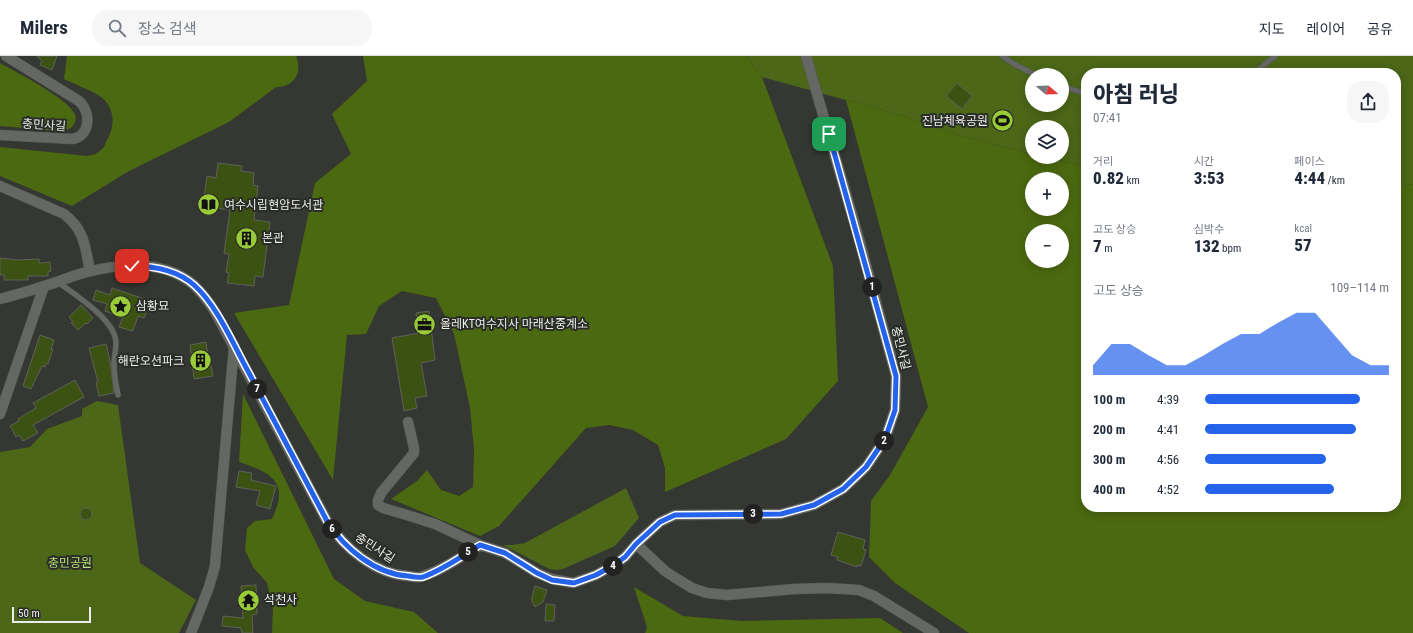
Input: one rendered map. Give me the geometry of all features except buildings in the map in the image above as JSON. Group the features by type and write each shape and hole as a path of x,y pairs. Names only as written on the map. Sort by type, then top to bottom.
{"street":[{"name":"충민사길","path":"0,135 73,139 86,130 88,123 82,104 6,56"},
{"name":"충민사길","path":"0,299 90,271 118,266 141,266 164,270 180,276 193,284 215,312 334,532 350,548 369,563 394,575 422,577 445,566 480,545 505,553 537,573 552,580 574,583 596,575 614,565 625,557 636,544 660,522 675,515 781,514 814,505 843,489 866,467 885,439 895,410 896,376 857,232 806,56"},
{"path":"0,186 64,214 71,220 82,234 90,271"},
{"path":"0,414 2,403 44,286"},
{"path":"191,633 209,587 215,566 234,346"},
{"path":"408,422 414,453 381,494 378,500 378,505 383,508 407,514 434,524 480,545"},
{"path":"636,544 669,574 692,588 707,593 727,595 794,589 827,588 859,590 874,596 934,633"}],"lane":[{"path":"1002,56 1025,70"},
{"path":"1260,68 1275,56"},
{"path":"1069,88 1081,92"},
{"path":"58,282 109,324 116,342 114,367 118,395"}],"green space":[{"path":"67,56 296,56 298,68 292,82 282,87 276,87 229,122 129,171 72,206 0,176 0,147 87,156 93,155 104,146 111,130 112,113 106,102 101,97 64,79"},
{"path":"363,56 746,56 762,77 833,266 838,381 786,439 665,492 665,468 658,445 633,430 609,425 586,428 499,526 480,536 391,499 417,481 427,470 441,490 459,496 473,487 474,449 470,408 454,334 436,298 402,291 379,306 366,334 347,335 333,480 234,313 289,305 315,183 351,154 332,114 367,81"},
{"name":"진남체육공원","path":"746,56 1413,56 1413,184 1401,186 1401,68 1081,68 1081,166 1069,163 1069,120 1025,120 1025,152 962,136 904,116 762,77"},
{"path":"0,63 62,100 75,114 76,118 72,127 57,131 0,126"},
{"path":"846,100 904,116 962,136 1025,152 1025,164 1069,164 1069,163 1081,166 1081,512 1401,512 1401,186 1413,184 1413,633 969,633 895,583 869,557 871,501 890,475 928,407"},
{"path":"243,394 334,579 365,601 414,612 438,633 272,633 273,608 267,583 253,567 245,550 247,528 255,521 272,519 277,507 279,495 278,488 271,477 259,469 239,462"},
{"name":"충민공원","path":"97,401 118,405 140,563 196,600 179,633 0,633 0,452 30,447 47,429 82,416 82,409"},
{"path":"626,488 639,518 615,546 563,569 557,570 549,569 503,545 525,543"},
{"path":"634,587 683,616 742,621 880,618 903,633 645,633 647,627"}],"place":[{"name":"진남체육공원","path":"1003,121"},
{"name":"여수시립현암도서관","path":"208,205"},
{"name":"본관","path":"247,238"},
{"name":"삼황묘","path":"121,306"},
{"name":"올레KT여수지사 마래산중계소","path":"424,324"},
{"name":"해란오션파크","path":"200,361"},
{"name":"석천사","path":"249,600"}],"route":[{"path":"132,266 149,266 173,273 193,284 202,294 215,312 234,346 327,521 342,541 369,563 394,575 422,577 445,566 480,545 505,553 537,573 552,580 574,583 596,575 614,565 625,557 636,544 660,522 675,515 781,514 814,505 843,489 866,467 885,439 895,410 896,376 829,134"}]}
